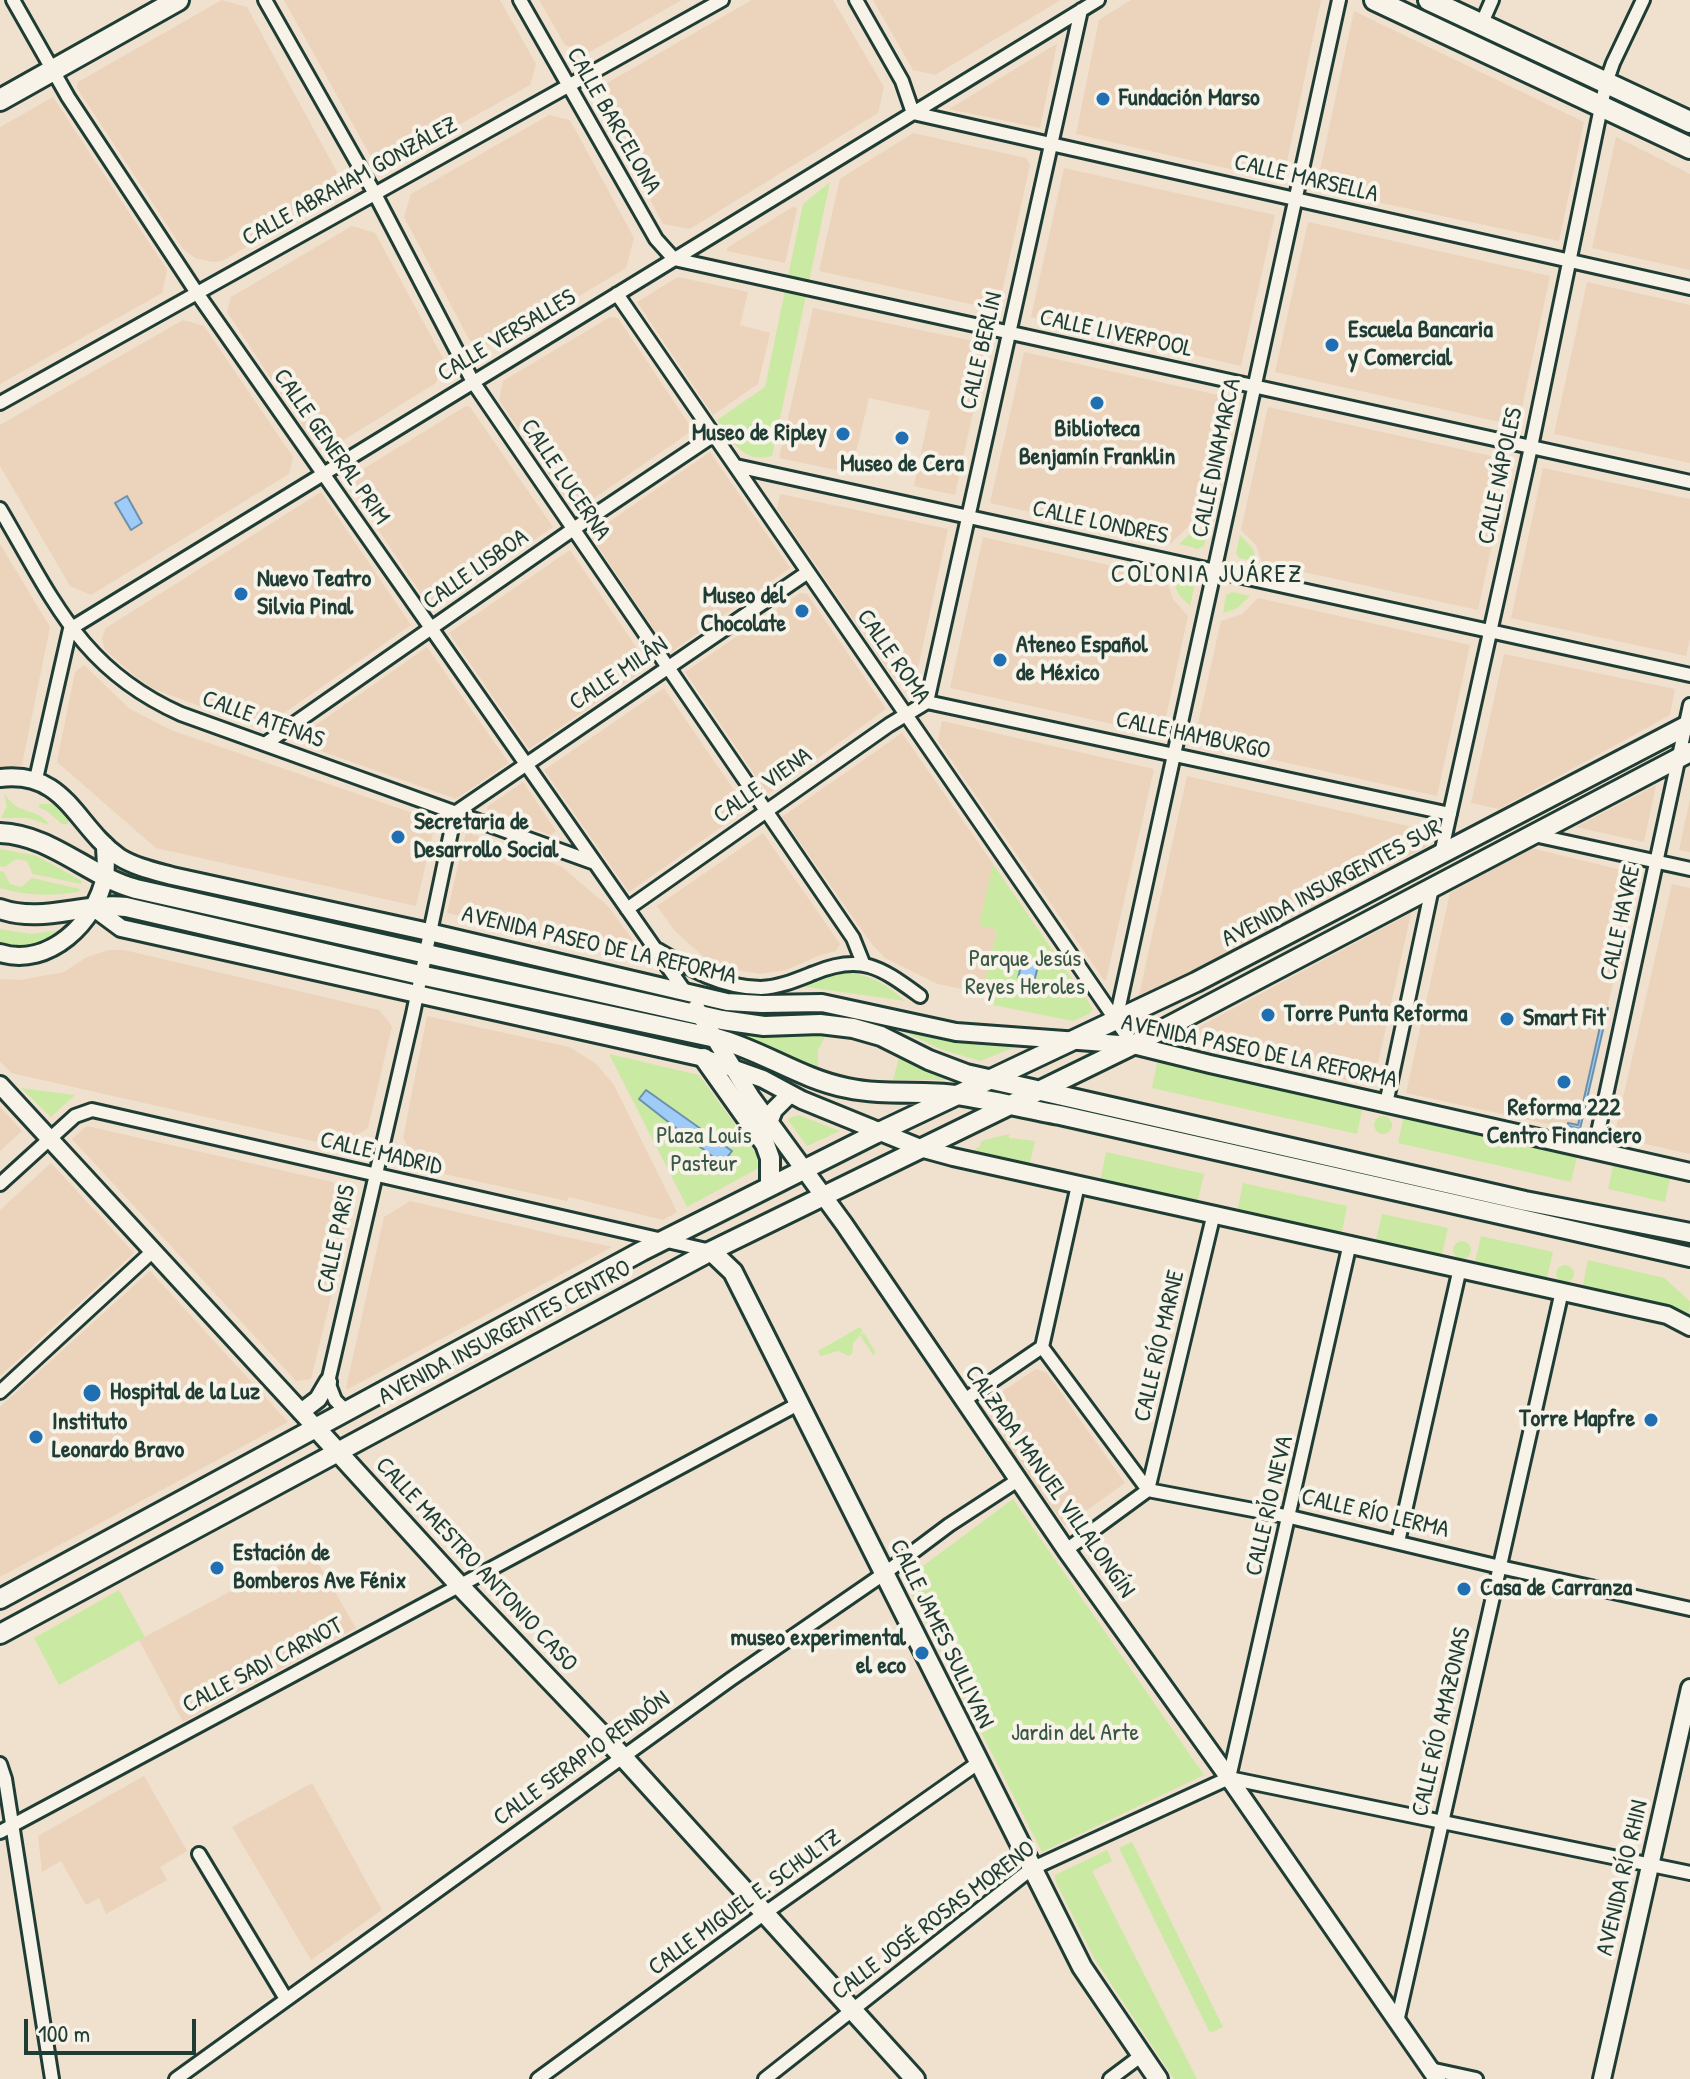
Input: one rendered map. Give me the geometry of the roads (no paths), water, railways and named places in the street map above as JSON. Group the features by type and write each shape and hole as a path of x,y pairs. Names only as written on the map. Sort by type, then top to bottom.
{"main road":[{"path":"0,100 178,0"},
{"path":"1375,0 1690,148"},
{"path":"1429,0 1690,122"},
{"path":"1650,104 1690,116"},
{"path":"1642,127 1690,156"},
{"name":"AVENIDA INSURGENTES SUR","path":"992,1079 1196,982 1688,725"},
{"name":"AVENIDA INSURGENTES SUR","path":"1041,1090 1133,1045 1684,756"},
{"name":"AVENIDA PASEO DE LA REFORMA","path":"0,833 44,843 136,889 702,1016 764,1026 820,1024 853,1028 881,1036 966,1074 1525,1201 1690,1233"},
{"path":"0,909 31,915 108,905 126,907 419,984 716,1038 845,1088 878,1093 957,1095 1008,1105 1690,1257"},
{"path":"704,1058 765,1144 770,1158 770,1186"},
{"name":"AVENIDA INSURGENTES CENTRO","path":"0,1599 663,1241 802,1169 992,1079"},
{"name":"AVENIDA INSURGENTES CENTRO","path":"0,1634 711,1251 1041,1090"},
{"name":"CALLE JAMES SULLIVAN","path":"711,1251 733,1272 1082,1967 1158,2079"},
{"name":"CALLE MAESTRO ANTONIO CASO","path":"316,1428 460,1586 623,1757 915,2079"},
{"path":"178,1502 192,1529"}],"street":[{"name":"CALLE GENERAL PRIM","path":"13,0 52,71 197,293 627,909"},
{"name":"CALLE LUCERNA","path":"265,0 375,194 473,382 853,938 863,963"},
{"name":"CALLE BARCELONA","path":"520,0 656,239 674,259"},
{"name":"CALLE ABRAHAM GONZÁLEZ","path":"0,403 722,0"},
{"path":"856,0 902,81 913,113"},
{"name":"CALLE VERSALLES","path":"70,629 1098,0"},
{"name":"CALLE DINAMARCA","path":"1116,1020 1339,0"},
{"path":"1481,25 1492,0"},
{"name":"CALLE NÁPOLES","path":"1441,854 1531,447 1606,83 1643,0"},
{"name":"CALLE BERLÍN","path":"927,702 1081,10"},
{"name":"CALLE MARSELLA","path":"913,113 1690,288"},
{"name":"CALLE LIVERPOOL","path":"674,259 1690,482"},
{"name":"CALLE ROMA","path":"617,294 1133,1045"},
{"name":"CALLE LISBOA","path":"265,744 714,435"},
{"name":"CALLE LONDRES","path":"736,466 1690,675"},
{"name":"CALLE ATENAS","path":"0,509 70,629 97,659 152,701 595,863"},
{"name":"CALLE MILÁN","path":"455,813 808,572"},
{"path":"0,778 36,779 70,629"},
{"name":"CALLE VIENA","path":"627,909 906,713 927,702"},
{"name":"CALLE HAMBURGO","path":"927,702 1450,814"},
{"name":"CALLE HAVRE","path":"1594,1151 1657,862 1684,756 1690,705"},
{"name":"AVENIDA PASEO DE LA REFORMA","path":"36,779 62,797 105,845 132,864 149,870 686,993 748,1004 804,1002 842,1006 916,1025 977,1035 1133,1045 1690,1172"},
{"name":"CALLE PARIS","path":"328,1382 455,813"},
{"path":"1534,835 1690,869"},
{"path":"0,953 21,956 48,949 80,926 94,908 105,875 105,845"},
{"path":"1386,1104 1432,888"},
{"name":"CALZADA MANUEL VILLALONGÍN","path":"627,909 702,1016 769,1123 823,1195 1066,1550 1229,1778 1433,2074"},
{"name":"AVENIDA PASEO DE LA REFORMA","path":"655,948 699,974 741,986 777,986 831,967 863,963"},
{"path":"863,963 887,974 920,996"},
{"path":"419,984 732,1067 920,1148 1667,1315 1690,1327"},
{"name":"CALLE MAESTRO ANTONIO CASO","path":"0,1085 316,1428"},
{"path":"769,1123 774,1110 790,1094"},
{"name":"CALLE MADRID","path":"0,1184 75,1116 92,1110 711,1251"},
{"path":"963,1401 1042,1347 1078,1185"},
{"name":"CALLE RÍO MARNE","path":"1148,1490 1214,1213"},
{"name":"CALLE RÍO NEVA","path":"1229,1778 1350,1243"},
{"path":"0,1392 153,1251"},
{"path":"1398,1542 1460,1268"},
{"name":"CALLE RÍO AMAZONAS","path":"1397,2022 1562,1291"},
{"path":"1042,1347 1148,1490 1066,1550"},
{"path":"328,1382 335,1400 346,1411"},
{"path":"301,1412 318,1399 328,1382"},
{"name":"CALLE SADI CARNOT","path":"5,1829 800,1403"},
{"name":"CALLE SERAPIO RENDÓN","path":"176,2079 949,1525 1018,1480"},
{"name":"CALLE RÍO LERMA","path":"1148,1490 1290,1517 1690,1609"},
{"name":"AVENIDA RÍO RHIN","path":"1602,2079 1690,1688"},
{"name":"CALLE MIGUEL E. SCHULTZ","path":"538,2079 765,1913 978,1763"},
{"path":"0,1764 5,1779 5,1829 52,2079"},
{"path":"1229,1778 1690,1873"},
{"name":"CALLE JOSÉ ROSAS MORENO","path":"765,2079 1031,1869 1229,1778"},
{"path":"199,1854 286,1999"},
{"path":"1110,2079 1142,2055"},
{"path":"1433,2074 1476,2079"}],"water":[{"path":"127,496 142,523 131,530 115,503"},
{"path":"1022,962 1038,966 1034,982 1018,978"},
{"path":"1608,1008 1580,1129 1568,1126 1568,1123 1578,1125 1604,1009"},
{"path":"646,1090 732,1151 722,1164 639,1099"}],"place":[{"name":"Fundación Marso","path":"1103,99"},
{"name":"Escuela Bancaria y Comercial","path":"1332,345"},
{"name":"Biblioteca Benjamín Franklin","path":"1097,403"},
{"name":"Museo de Ripley","path":"843,434"},
{"name":"Museo de Cera","path":"902,438"},
{"name":"Nuevo Teatro Silvia Pinal","path":"241,594"},
{"name":"Museo del Chocolate","path":"802,611"},
{"name":"Ateneo Español de México","path":"1000,660"},
{"name":"Secretaria de Desarrollo Social","path":"398,837"},
{"name":"Torre Punta Reforma","path":"1268,1015"},
{"name":"Smart Fit","path":"1507,1019"},
{"name":"Reforma 222 Centro Financiero","path":"1564,1082"},
{"name":"Hospital de la Luz","path":"92,1393"},
{"name":"Torre Mapfre","path":"1651,1420"},
{"name":"Instituto Leonardo Bravo","path":"36,1437"},
{"name":"Estación de Bomberos Ave Fénix","path":"217,1568"},
{"name":"Casa de Carranza","path":"1464,1589"},
{"name":"museo experimental el eco","path":"922,1653"}],"district":[{"name":"COLONIA JUÁREZ","path":"1207,575"}],"park label":[{"name":"Parque Jesús Reyes Heroles","path":"1025,974"},
{"name":"Plaza Louis Pasteur","path":"704,1151"},
{"name":"Jardin del Arte","path":"1075,1734"}]}
